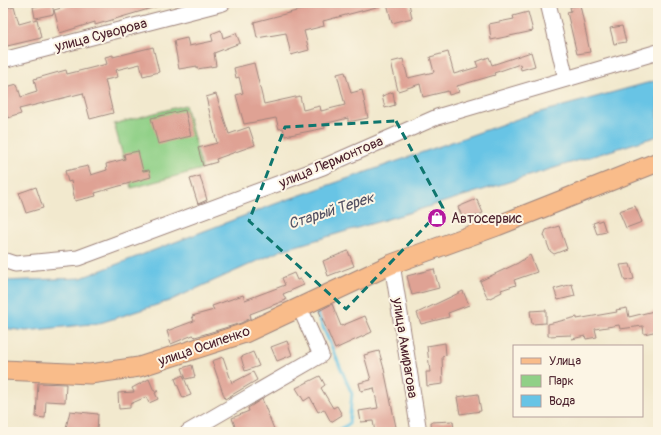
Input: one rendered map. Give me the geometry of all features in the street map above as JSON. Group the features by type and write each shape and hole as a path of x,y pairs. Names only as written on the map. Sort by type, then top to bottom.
{"main road":[{"name":"улица Осипенко","path":"3,370 90,374 139,367 245,333 392,264 497,226 658,162"}],"street":[{"name":"улица Суворова","path":"3,60 223,3"},
{"path":"548,3 566,79"},
{"name":"улица Лермонтова","path":"3,260 15,264 78,258 323,167 437,117 658,52"},
{"name":"улица Амирагова","path":"392,264 419,432"},
{"path":"188,432 321,355 300,308"}],"highlighted area":[{"path":"396,121 443,208 346,309 249,221 285,127"}],"green space":[{"path":"185,105 202,169 132,188 114,124"}],"water":[{"name":"Старый Терек","path":"658,80 658,136 282,250 169,301 100,323 26,331 3,328 3,281 81,278 275,204 523,117"}],"building":[{"path":"52,3 54,14 35,18 33,7"},
{"path":"80,3 161,3 162,5 95,25 95,22 60,33 54,10"},
{"path":"327,3 380,3 380,6 323,21 324,26 304,31 309,50 291,55 286,33 257,38 254,22"},
{"path":"387,3 409,3 412,18 392,23"},
{"path":"580,5 590,52 577,54 567,12 571,11 570,7"},
{"path":"14,6 19,24 37,19 41,38 3,47 3,9"},
{"path":"528,12 533,31 491,40 489,24 514,19 513,16"},
{"path":"622,26 626,42 614,44 610,28"},
{"path":"221,30 223,38 236,33 240,43 214,53 216,66 197,69 197,66 179,69 174,41 187,38 189,46 213,41 211,34"},
{"path":"153,47 159,72 143,76 140,64 116,70 118,77 105,80 113,113 90,119 83,93 19,109 21,114 8,118 4,107 6,106 3,88 17,84 21,97 37,92 34,79 66,70 67,74 107,64 105,57 113,55 113,57"},
{"path":"448,52 454,74 478,67 476,62 489,57 492,65 531,52 535,66 521,70 520,64 494,73 495,75 457,86 459,92 449,95 448,91 423,97 420,84 398,91 391,62 403,59 408,78 434,72 430,57"},
{"path":"254,63 264,104 300,96 303,110 320,106 321,111 345,105 337,74 345,72 351,93 362,90 368,118 348,122 348,118 324,124 325,128 285,136 283,128 279,129 276,118 244,124 236,95 243,93 239,77 236,78 234,68"},
{"path":"393,92 395,105 385,108 382,96"},
{"path":"216,94 229,134 249,127 255,145 216,159 217,162 203,166 198,148 217,143 206,97"},
{"path":"185,110 191,136 158,144 151,118"},
{"path":"138,151 143,171 149,170 151,177 95,193 96,196 75,201 71,181 68,182 65,171 88,166 91,175 107,170 106,164 125,159 124,154"},
{"path":"200,176 207,200 198,204 190,179"},
{"path":"36,187 43,208 26,213 19,193"},
{"path":"477,199 483,213 464,221 458,207"},
{"path":"635,206 642,222 626,228 619,211"},
{"path":"602,220 606,232 597,234 593,223"},
{"path":"559,226 567,249 554,254 550,251 544,235 546,230"},
{"path":"348,251 354,266 328,276 323,261"},
{"path":"530,255 537,272 514,280 516,285 501,290 502,292 488,299 480,281 518,263"},
{"path":"630,264 634,279 625,281 620,265"},
{"path":"434,269 439,288 412,295 407,276"},
{"path":"294,273 297,280 301,279 304,285 283,294 286,300 250,314 251,318 241,323 195,337 193,335 171,344 167,331 194,321 192,316 214,310 212,306 243,295 245,300 285,285 282,278"},
{"path":"572,284 575,296 558,300 554,289"},
{"path":"463,291 469,305 448,313 449,317 421,324 417,313"},
{"path":"332,304 341,326 365,316 372,332 335,349 319,311"},
{"path":"627,308 629,317 658,310 658,331 644,334 643,326 620,329 619,325 595,329 597,337 586,339 585,336 572,339 571,335 548,336 548,324 577,317 577,319 617,312 616,310"},
{"path":"546,310 546,323 532,324 530,311"},
{"path":"287,341 292,355 277,361 271,347"},
{"path":"445,343 446,355 442,356 443,384 427,386 426,372 430,372 427,346"},
{"path":"379,351 397,432 375,432 373,421 361,422 359,411 378,408 374,388 361,391 359,383 371,380 364,355"},
{"path":"253,352 259,366 245,371 241,357"},
{"path":"223,357 232,383 253,372 257,380 225,399 212,361"},
{"path":"192,365 195,377 186,379 182,368"},
{"path":"183,375 191,395 183,398 175,379"},
{"path":"320,376 325,385 321,388 333,408 337,406 342,415 331,422 324,409 318,412 310,397 304,401 296,388"},
{"path":"149,379 154,391 158,391 155,393 158,399 149,403 146,397 130,404 130,408 119,409 118,393 134,392 132,388"},
{"path":"38,383 66,384 65,402 46,401 45,418 36,417"},
{"path":"478,394 481,411 460,414 457,397"},
{"path":"262,399 274,429 266,432 237,432 232,418 249,411 248,408"},
{"path":"70,411 98,414 97,431 66,428"},
{"path":"453,421 454,431 432,432 431,422"}],"waterway":[{"path":"316,311 352,394 349,424 334,432"}],"place":[{"name":"Автосервис","path":"437,218"}]}
